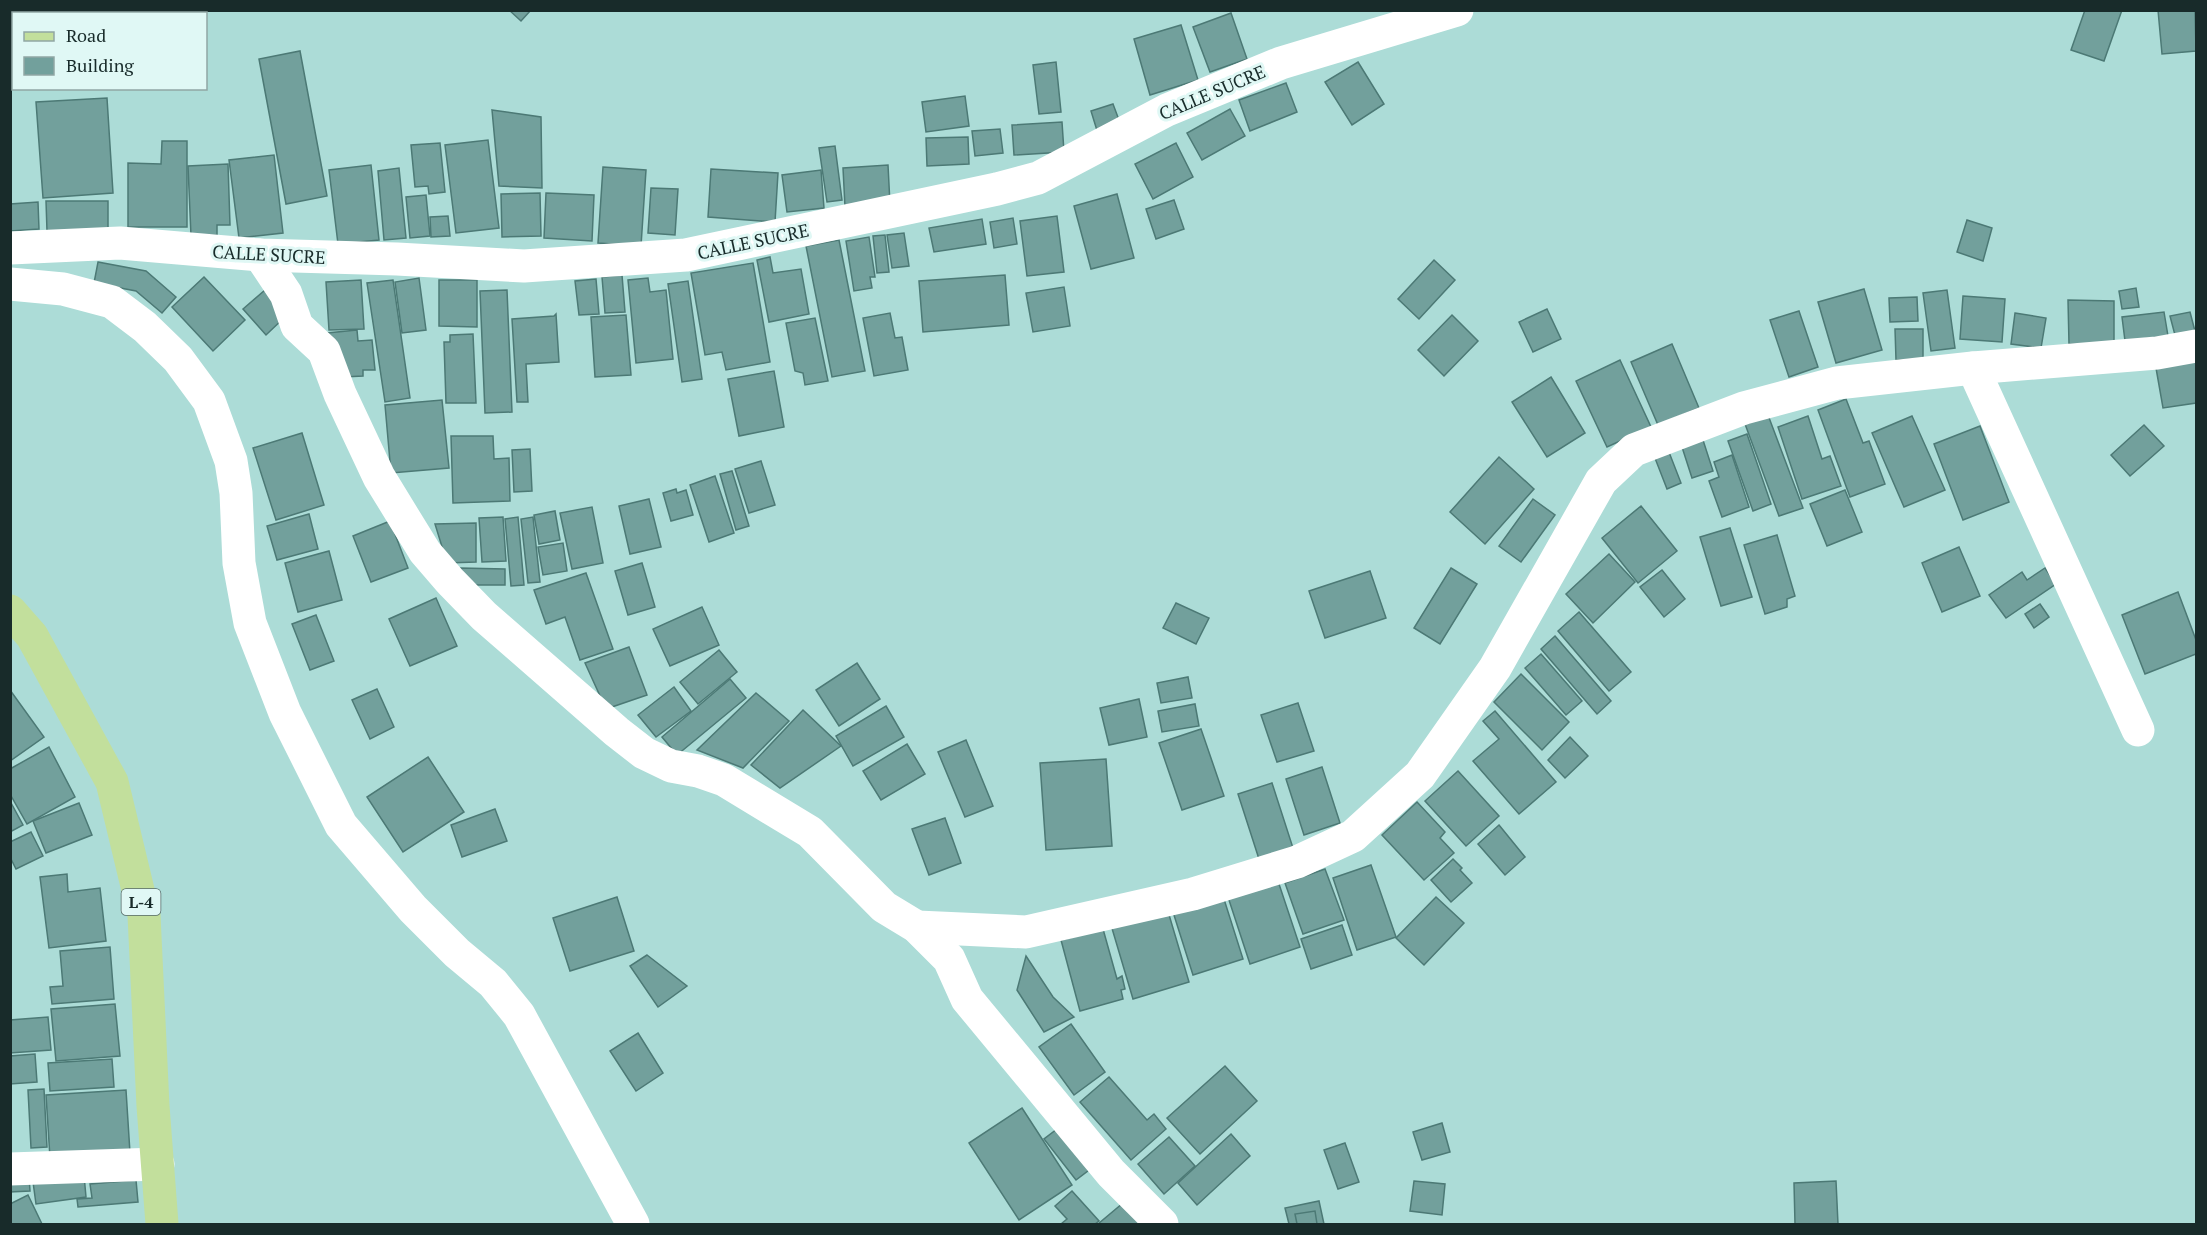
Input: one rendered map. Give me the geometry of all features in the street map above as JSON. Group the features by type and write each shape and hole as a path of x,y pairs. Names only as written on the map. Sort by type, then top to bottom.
{"main road":[{"name":"L-4","path":"10,611 32,636 112,782 144,915 162,1224"}],"street":[{"name":"CALLE SUCRE","path":"10,248 120,243 260,255 524,266 686,255 997,189 1038,178 1167,110 1281,63 1457,10"},
{"path":"260,255 286,294 297,326 324,351 340,394 379,477 425,552 484,616 599,717 644,753 671,766 698,771 724,780 810,832 884,908 917,927 949,959 974,1009 1111,1173 1162,1224"},
{"path":"10,284 63,289 112,302 145,327 178,360 208,401 231,461 236,493 239,563 250,623 285,713 341,825 413,909 457,953 493,983 519,1015 633,1224"},
{"path":"917,927 1026,932 1193,894 1297,862 1353,836 1420,775 1495,668 1601,481 1634,450 1744,408 1837,383 1973,368 2157,353 2196,346"},
{"path":"1973,368 2138,729"},
{"path":"10,1169 158,1164"}],"building":[{"path":"509,10 531,10 521,21"},
{"path":"2085,10 2122,10 2104,61 2071,50"},
{"path":"2158,10 2195,10 2196,51 2162,54"},
{"path":"1231,13 1247,59 1210,72 1193,27"},
{"path":"1181,25 1198,80 1150,95 1134,39"},
{"path":"300,51 327,196 286,204 259,59"},
{"path":"1056,62 1061,112 1039,114 1033,65"},
{"path":"1358,62 1384,104 1352,125 1325,82"},
{"path":"1286,83 1297,112 1250,131 1239,100"},
{"path":"965,96 969,126 926,132 922,102"},
{"path":"107,98 113,193 43,198 36,102"},
{"path":"1113,104 1122,128 1099,137 1091,111"},
{"path":"1230,109 1245,136 1202,160 1187,133"},
{"path":"492,110 541,117 542,188 499,186"},
{"path":"1062,122 1064,152 1014,155 1012,125"},
{"path":"1000,129 1003,153 975,156 972,131"},
{"path":"968,137 969,164 927,166 926,138"},
{"path":"488,140 499,228 456,233 445,145"},
{"path":"162,141 187,141 187,227 128,227 128,163 161,164"},
{"path":"440,143 445,192 429,194 428,186 415,187 411,145"},
{"path":"1176,143 1193,177 1153,199 1135,164"},
{"path":"835,146 842,200 827,202 819,148"},
{"path":"274,155 283,233 239,238 229,160"},
{"path":"228,164 230,225 217,225 217,235 191,236 188,166"},
{"path":"371,165 379,240 338,244 329,170"},
{"path":"888,165 890,204 845,207 843,168"},
{"path":"603,167 646,170 641,246 598,243"},
{"path":"399,168 406,238 384,240 378,171"},
{"path":"711,169 778,173 775,222 708,217"},
{"path":"821,170 824,208 787,212 782,175"},
{"path":"651,188 678,189 675,235 648,233"},
{"path":"540,193 541,236 502,237 501,194"},
{"path":"546,193 594,195 592,241 544,238"},
{"path":"1117,194 1134,258 1091,269 1074,206"},
{"path":"426,195 430,236 410,238 406,197"},
{"path":"1174,200 1184,229 1156,239 1146,209"},
{"path":"46,201 108,201 108,231 47,231"},
{"path":"38,202 39,229 10,231 10,204"},
{"path":"448,216 450,236 431,237 430,217"},
{"path":"1057,216 1064,272 1027,276 1020,221"},
{"path":"1013,218 1017,244 994,248 990,222"},
{"path":"982,219 986,244 934,252 929,228"},
{"path":"1967,220 1992,228 1983,261 1957,252"},
{"path":"904,233 909,266 892,268 887,235"},
{"path":"885,235 889,272 877,273 873,236"},
{"path":"869,237 875,277 870,277 872,288 854,291 846,241"},
{"path":"839,240 865,371 832,377 806,246"},
{"path":"770,257 773,273 801,269 809,314 769,322 757,260"},
{"path":"1434,260 1455,280 1419,319 1398,299"},
{"path":"98,262 146,271 176,297 162,313 136,291 94,283"},
{"path":"753,263 770,362 726,370 722,352 705,355 691,273"},
{"path":"622,275 625,312 605,313 602,277"},
{"path":"1005,275 1009,325 923,332 919,281"},
{"path":"204,277 245,320 213,351 172,307"},
{"path":"419,278 426,330 402,333 395,282"},
{"path":"648,278 650,292 666,290 673,359 636,363 628,280"},
{"path":"596,279 599,314 579,315 575,281"},
{"path":"361,280 364,329 329,330 326,282"},
{"path":"393,280 410,398 385,402 367,283"},
{"path":"439,280 477,280 477,327 439,326"},
{"path":"688,281 702,379 682,382 668,284"},
{"path":"1064,287 1070,326 1033,332 1026,293"},
{"path":"2136,288 2139,307 2122,309 2119,291"},
{"path":"1864,289 1882,350 1836,363 1818,302"},
{"path":"265,290 287,315 266,335 243,309"},
{"path":"507,290 512,412 485,413 480,291"},
{"path":"1947,290 1955,348 1931,351 1923,293"},
{"path":"1963,296 2005,299 2002,342 1960,339"},
{"path":"1917,297 1918,321 1890,322 1889,298"},
{"path":"2068,300 2114,301 2114,344 2069,344"},
{"path":"1547,309 1561,339 1533,352 1519,322"},
{"path":"1799,311 1818,367 1789,377 1770,320"},
{"path":"2164,312 2168,336 2125,341 2122,317"},
{"path":"2190,312 2196,335 2176,339 2170,316"},
{"path":"890,313 895,338 902,337 908,370 874,376 863,318"},
{"path":"2015,313 2046,318 2041,348 2011,344"},
{"path":"556,314 559,362 526,364 528,402 517,402 512,319"},
{"path":"626,315 631,375 595,377 591,317"},
{"path":"1452,315 1478,341 1444,376 1418,350"},
{"path":"815,318 828,381 805,385 803,373 795,371 786,323"},
{"path":"1895,329 1923,329 1923,359 1896,360"},
{"path":"357,330 358,341 372,340 375,370 363,370 363,376 343,377 327,333"},
{"path":"473,334 476,403 446,403 444,342 450,342 450,335"},
{"path":"1672,344 1699,408 1658,425 1631,362"},
{"path":"1620,360 1651,427 1607,447 1576,381"},
{"path":"2196,361 2196,403 2163,408 2156,368"},
{"path":"774,371 784,427 739,436 728,379"},
{"path":"1551,377 1585,433 1547,457 1512,402"},
{"path":"1846,399 1863,443 1869,441 1885,484 1850,497 1818,410"},
{"path":"442,400 449,468 391,473 385,405"},
{"path":"1768,415 1803,508 1779,516 1745,424"},
{"path":"1808,416 1822,459 1830,456 1841,486 1802,499 1778,427"},
{"path":"1912,416 1945,490 1904,507 1872,433"},
{"path":"2144,425 2164,446 2130,476 2111,455"},
{"path":"1980,426 2009,502 1963,520 1934,444"},
{"path":"302,433 324,505 276,520 253,448"},
{"path":"1747,434 1771,504 1753,511 1728,441"},
{"path":"451,436 493,436 494,459 509,458 510,501 453,503"},
{"path":"1702,437 1713,471 1692,478 1681,444"},
{"path":"1667,447 1681,483 1667,489 1653,453"},
{"path":"530,449 532,491 514,492 512,450"},
{"path":"1732,455 1749,507 1722,517 1709,481 1719,477 1714,462"},
{"path":"1499,457 1534,489 1485,544 1450,512"},
{"path":"761,461 775,505 749,513 735,469"},
{"path":"732,471 749,526 736,530 720,474"},
{"path":"715,476 734,533 709,542 690,485"},
{"path":"676,489 677,493 686,490 693,515 671,521 663,493"},
{"path":"1845,490 1862,532 1827,546 1810,504"},
{"path":"649,499 661,547 630,554 619,506"},
{"path":"1533,499 1555,515 1521,562 1499,546"},
{"path":"1641,506 1677,551 1638,583 1602,538"},
{"path":"592,507 603,563 572,569 560,513"},
{"path":"555,511 560,540 539,544 534,515"},
{"path":"309,514 318,549 277,560 267,526"},
{"path":"503,517 506,561 482,562 479,518"},
{"path":"518,517 524,585 511,586 505,519"},
{"path":"533,517 540,582 528,583 521,519"},
{"path":"390,521 408,568 371,582 353,536"},
{"path":"476,523 476,562 447,563 435,524"},
{"path":"1730,528 1752,597 1721,606 1700,537"},
{"path":"1777,535 1795,596 1787,599 1787,607 1765,614 1744,545"},
{"path":"563,543 567,571 543,575 538,547"},
{"path":"1959,547 1980,596 1942,612 1922,563"},
{"path":"329,551 342,600 298,612 285,563"},
{"path":"1609,554 1635,582 1593,623 1566,594"},
{"path":"642,563 655,607 628,615 615,571"},
{"path":"460,568 505,569 505,585 471,585"},
{"path":"1451,568 1477,584 1440,644 1414,628"},
{"path":"2045,568 2056,584 2006,618 1989,595 2022,572 2027,580"},
{"path":"1662,570 1685,599 1664,617 1640,587"},
{"path":"1370,571 1386,618 1325,638 1309,591"},
{"path":"586,573 613,649 580,660 565,617 546,624 534,590"},
{"path":"2178,592 2196,640 2196,654 2145,674 2122,615"},
{"path":"436,598 457,646 410,666 389,619"},
{"path":"1176,603 1209,618 1196,644 1163,628"},
{"path":"2040,604 2049,617 2034,628 2025,614"},
{"path":"702,607 719,645 670,666 653,629"},
{"path":"1579,612 1631,672 1609,691 1558,631"},
{"path":"316,615 334,661 310,670 292,624"},
{"path":"1555,636 1611,701 1597,714 1541,649"},
{"path":"629,647 647,695 606,709 585,663"},
{"path":"719,650 737,672 698,704 680,682"},
{"path":"1541,654 1582,701 1566,715 1525,668"},
{"path":"857,663 880,699 839,726 816,690"},
{"path":"1521,674 1569,722 1542,750 1494,702"},
{"path":"1188,677 1192,698 1161,703 1157,683"},
{"path":"730,679 746,698 677,755 662,737"},
{"path":"674,687 691,711 656,737 638,715"},
{"path":"377,689 394,727 370,739 352,700"},
{"path":"10,690 44,737 10,761"},
{"path":"756,693 789,721 743,768 697,750"},
{"path":"1139,699 1147,737 1109,745 1100,708"},
{"path":"1298,703 1314,751 1277,762 1261,715"},
{"path":"1195,704 1199,726 1162,732 1158,711"},
{"path":"886,706 904,737 853,766 836,736"},
{"path":"803,710 841,746 780,788 751,765"},
{"path":"1495,711 1556,782 1519,814 1473,761 1499,739 1483,721"},
{"path":"1201,729 1224,796 1182,810 1159,743"},
{"path":"1570,737 1588,756 1565,778 1548,760"},
{"path":"966,740 993,806 965,817 938,752"},
{"path":"907,744 925,774 881,800 863,771"},
{"path":"49,747 75,797 27,824 10,794 10,769"},
{"path":"428,757 464,812 403,852 367,797"},
{"path":"1106,759 1112,846 1046,850 1040,763"},
{"path":"1322,767 1340,823 1304,835 1286,779"},
{"path":"1458,771 1499,816 1466,846 1425,801"},
{"path":"1272,783 1293,848 1259,859 1238,794"},
{"path":"10,801 23,825 10,832"},
{"path":"1417,802 1445,832 1440,838 1454,853 1424,880 1382,835"},
{"path":"79,803 92,835 46,853 33,821"},
{"path":"495,809 507,841 462,857 451,825"},
{"path":"945,818 961,863 929,875 912,829"},
{"path":"1499,825 1525,857 1505,875 1478,844"},
{"path":"31,832 43,856 16,869 10,857 10,842"},
{"path":"1453,859 1472,883 1451,902 1431,880"},
{"path":"1371,865 1396,937 1357,950 1333,878"},
{"path":"1325,869 1344,920 1303,934 1285,883"},
{"path":"67,874 68,892 100,888 106,941 49,948 40,877"},
{"path":"1277,878 1300,947 1250,964 1227,894"},
{"path":"1223,896 1243,959 1193,975 1173,912"},
{"path":"617,897 634,951 570,971 553,918"},
{"path":"1436,897 1464,923 1424,965 1396,938"},
{"path":"1167,908 1189,982 1133,999 1111,925"},
{"path":"1342,925 1352,955 1311,969 1301,939"},
{"path":"1103,929 1117,979 1122,976 1125,989 1121,990 1123,999 1080,1011 1061,940"},
{"path":"110,947 114,999 52,1004 50,987 63,986 60,951"},
{"path":"647,955 687,986 658,1007 630,966"},
{"path":"1026,956 1053,997 1074,1017 1044,1032 1017,990"},
{"path":"115,1004 120,1056 56,1061 51,1009"},
{"path":"48,1017 51,1050 10,1053 10,1020"},
{"path":"1071,1024 1105,1072 1074,1095 1039,1047"},
{"path":"638,1033 663,1073 636,1091 610,1051"},
{"path":"35,1054 37,1082 10,1084 10,1056"},
{"path":"112,1059 114,1087 50,1091 48,1063"},
{"path":"1225,1066 1257,1101 1200,1154 1167,1118"},
{"path":"1109,1077 1147,1120 1154,1114 1166,1129 1131,1160 1080,1102"},
{"path":"44,1089 47,1147 31,1148 28,1090"},
{"path":"126,1090 130,1153 50,1158 46,1095"},
{"path":"1022,1108 1072,1185 1019,1220 969,1143"},
{"path":"1442,1123 1450,1152 1422,1160 1413,1132"},
{"path":"1061,1126 1093,1167 1076,1180 1044,1139"},
{"path":"1231,1134 1250,1156 1197,1205 1178,1183"},
{"path":"1169,1137 1195,1166 1164,1194 1138,1164"},
{"path":"1345,1143 1359,1182 1338,1189 1324,1150"},
{"path":"84,1175 86,1197 36,1204 33,1182"},
{"path":"29,1176 30,1191 10,1192 10,1177"},
{"path":"136,1180 138,1202 78,1207 77,1199 92,1198 90,1184"},
{"path":"1414,1181 1445,1184 1442,1215 1410,1211"},
{"path":"1836,1181 1838,1224 1795,1224 1794,1183"},
{"path":"1072,1191 1099,1221 1095,1224 1061,1224 1067,1219 1055,1206"},
{"path":"28,1195 42,1224 10,1224 10,1204"},
{"path":"1319,1201 1324,1224 1289,1224 1285,1208"},
{"path":"1123,1203 1141,1224 1098,1224"},
{"path":"1315,1211 1317,1224 1297,1224 1295,1214"}]}
